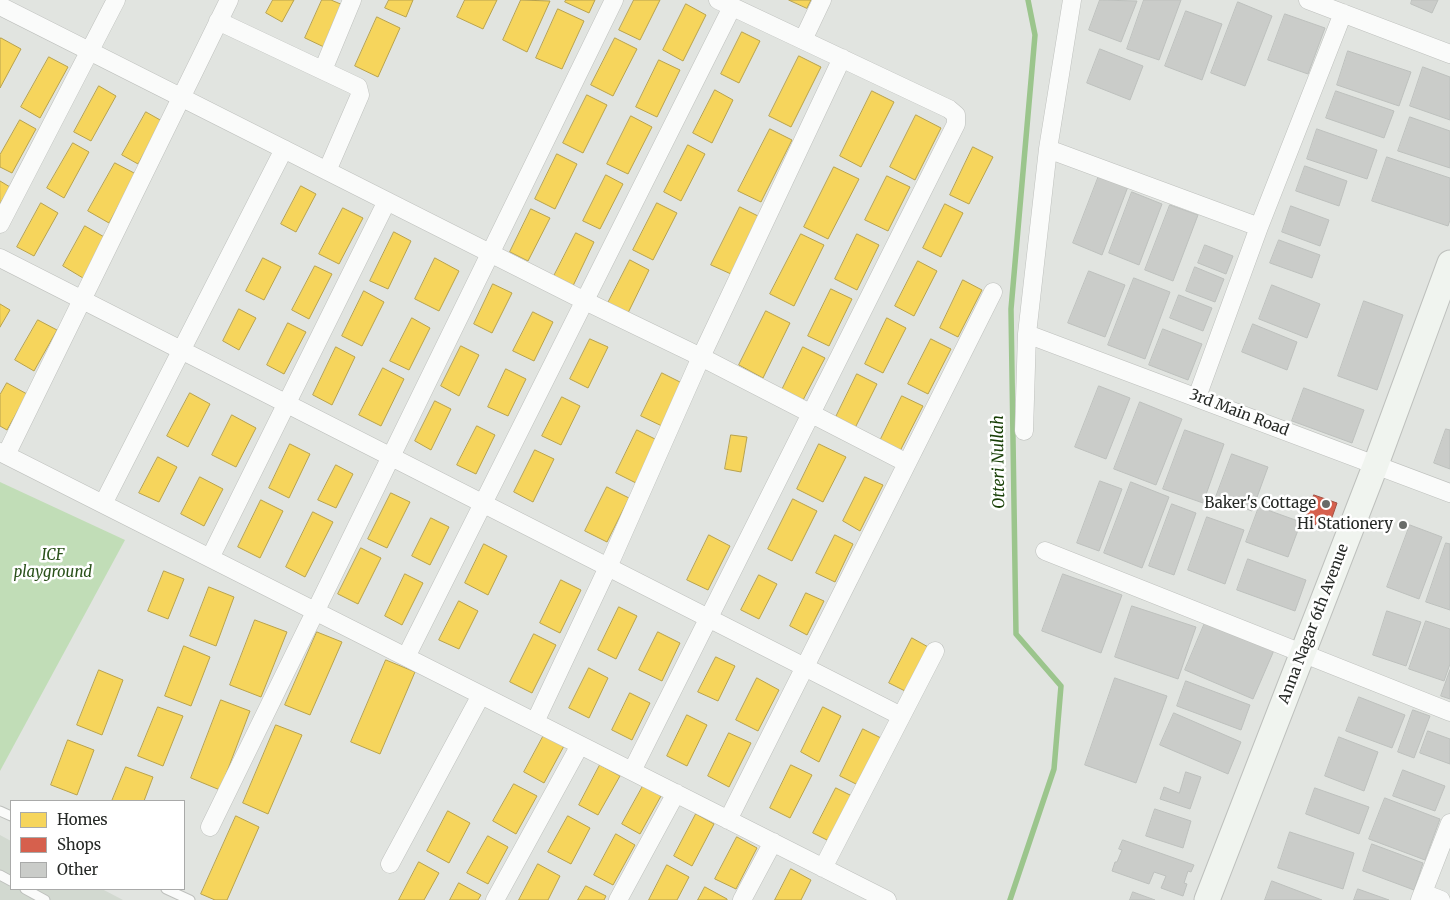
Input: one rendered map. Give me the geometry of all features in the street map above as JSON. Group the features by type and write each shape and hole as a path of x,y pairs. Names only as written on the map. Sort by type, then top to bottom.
{"street":[{"path":"0,224 116,0"},
{"path":"229,0 82,300 3,454 823,868 869,896 887,900"},
{"path":"323,70 352,0"},
{"path":"210,827 614,0"},
{"path":"803,40 822,0"},
{"path":"1024,431 1027,334 1048,149 1072,0"},
{"path":"1308,0 1450,54"},
{"path":"406,657 585,301 725,3 950,109 956,115 956,124 632,771"},
{"path":"0,6 585,301 701,357 907,463"},
{"path":"1197,397 1259,227 1343,13"},
{"path":"218,21 358,87 360,95 327,171"},
{"path":"535,722 608,567 701,357 842,58"},
{"path":"1048,149 1259,227"},
{"path":"103,504 284,150"},
{"path":"210,558 386,201"},
{"path":"0,258 901,716"},
{"name":"Anna Nagar 6th Avenue","path":"1207,900 1376,464 1450,263"},
{"path":"728,820 993,292"},
{"name":"3rd Main Road","path":"1027,334 1450,493"},
{"path":"1045,551 1450,712"},
{"path":"823,868 935,651"},
{"path":"390,864 481,695"},
{"path":"495,900 580,745"},
{"path":"618,900 676,793"},
{"path":"1441,900 1421,896 1450,823"},
{"path":"742,900 772,842"}],"lane":[{"path":"27,890 45,900"},
{"path":"168,890 190,900"}],"shaded area":[{"path":"0,835 10,840 10,890 104,890 123,900 0,900"}],"green space":[{"name":"ICF playground","path":"0,482 125,540 0,771"}],"building: Homes":[{"path":"273,0 294,0 282,22 266,13"},
{"path":"322,0 331,0 343,5 324,47 305,38"},
{"path":"389,0 413,0 406,17 385,8"},
{"path":"465,0 497,0 483,29 457,17"},
{"path":"521,0 550,1 527,52 503,40"},
{"path":"566,0 595,0 589,13 565,2"},
{"path":"634,0 660,0 640,40 619,30"},
{"path":"789,0 811,0 807,8"},
{"path":"686,4 706,15 683,61 663,50"},
{"path":"558,9 584,21 562,69 536,58"},
{"path":"377,17 400,28 378,77 355,66"},
{"path":"742,32 760,41 739,83 721,74"},
{"path":"1,38 21,49 0,88 0,40"},
{"path":"615,38 637,49 613,96 591,85"},
{"path":"799,56 821,67 791,127 769,116"},
{"path":"49,57 68,67 40,118 21,107"},
{"path":"659,60 680,70 657,117 636,107"},
{"path":"99,86 116,96 91,141 74,132"},
{"path":"715,90 733,100 712,143 693,133"},
{"path":"872,91 894,102 861,167 840,156"},
{"path":"587,95 607,105 583,153 563,143"},
{"path":"146,112 162,121 138,164 122,155"},
{"path":"916,115 941,128 915,180 890,167"},
{"path":"631,116 652,127 628,174 607,164"},
{"path":"20,120 36,129 12,173 0,167 0,155"},
{"path":"770,129 792,140 761,202 738,191"},
{"path":"73,143 89,152 64,198 47,188"},
{"path":"688,145 705,154 681,201 664,192"},
{"path":"973,147 993,157 969,204 950,195"},
{"path":"557,154 577,164 555,209 535,199"},
{"path":"115,163 136,174 109,223 88,211"},
{"path":"834,167 859,179 828,239 804,227"},
{"path":"606,175 623,184 600,229 583,221"},
{"path":"887,176 910,187 888,231 865,220"},
{"path":"0,181 10,187 0,204"},
{"path":"301,186 316,194 296,232 281,224"},
{"path":"41,203 58,213 34,256 17,247"},
{"path":"657,203 677,213 653,260 633,250"},
{"path":"945,204 963,213 941,257 923,248"},
{"path":"740,207 760,217 731,274 711,265"},
{"path":"343,208 363,218 339,264 319,254"},
{"path":"531,209 550,218 528,261 510,252"},
{"path":"85,226 106,238 83,278 63,266"},
{"path":"394,232 411,241 388,289 370,281"},
{"path":"576,233 594,242 572,288 553,278"},
{"path":"801,234 824,245 794,306 770,294"},
{"path":"857,234 879,245 857,290 835,279"},
{"path":"263,258 281,267 264,300 246,291"},
{"path":"435,258 459,271 439,311 415,299"},
{"path":"630,260 649,270 627,315 607,305"},
{"path":"918,261 937,271 914,316 895,306"},
{"path":"315,266 332,274 309,319 292,310"},
{"path":"963,280 982,290 958,337 940,328"},
{"path":"493,284 512,293 492,333 474,324"},
{"path":"831,289 852,299 829,346 808,336"},
{"path":"364,291 384,302 362,346 342,336"},
{"path":"0,304 10,310 0,327"},
{"path":"239,309 256,318 239,350 223,341"},
{"path":"766,311 790,323 763,378 739,365"},
{"path":"533,312 553,322 534,361 513,351"},
{"path":"412,318 430,328 409,370 390,361"},
{"path":"887,318 906,328 883,373 865,364"},
{"path":"38,320 57,330 34,371 15,360"},
{"path":"288,323 306,332 284,374 267,365"},
{"path":"590,339 608,347 588,388 570,379"},
{"path":"931,339 951,349 928,394 908,384"},
{"path":"461,346 479,355 459,396 441,386"},
{"path":"336,347 355,357 332,405 313,395"},
{"path":"803,347 825,358 802,402 781,392"},
{"path":"383,368 404,379 381,426 359,415"},
{"path":"506,369 526,379 508,416 488,407"},
{"path":"662,373 684,384 664,427 641,416"},
{"path":"857,374 877,384 855,428 835,419"},
{"path":"7,383 27,394 7,430 0,426 0,395"},
{"path":"190,393 210,404 188,447 167,436"},
{"path":"902,396 923,406 899,453 879,443"},
{"path":"562,397 580,406 561,445 542,436"},
{"path":"435,401 451,409 431,450 415,441"},
{"path":"232,415 256,428 236,467 212,455"},
{"path":"477,426 495,435 476,474 457,465"},
{"path":"637,430 657,440 636,483 616,473"},
{"path":"731,435 747,437 741,472 725,469"},
{"path":"290,444 310,454 289,498 269,488"},
{"path":"819,444 846,457 823,502 797,489"},
{"path":"535,450 554,459 533,502 514,492"},
{"path":"158,457 177,467 159,502 139,493"},
{"path":"336,465 353,474 336,508 318,500"},
{"path":"200,477 223,489 204,526 181,514"},
{"path":"865,477 883,485 860,531 843,521"},
{"path":"607,487 629,498 607,542 585,531"},
{"path":"391,493 410,502 387,548 368,539"},
{"path":"793,499 817,511 792,561 768,549"},
{"path":"261,500 283,511 260,558 238,547"},
{"path":"313,512 333,522 305,577 286,567"},
{"path":"431,518 449,527 430,565 412,556"},
{"path":"709,535 730,546 708,590 687,580"},
{"path":"835,535 853,544 835,582 816,573"},
{"path":"484,544 507,556 488,595 465,583"},
{"path":"361,548 381,558 358,604 338,594"},
{"path":"164,571 184,579 168,619 148,611"},
{"path":"405,574 423,583 402,625 385,616"},
{"path":"759,575 777,584 759,619 741,610"},
{"path":"561,580 581,590 560,633 540,623"},
{"path":"209,587 234,597 216,646 190,636"},
{"path":"806,593 824,601 807,635 790,626"},
{"path":"459,601 478,611 459,649 439,640"},
{"path":"619,607 637,616 616,659 598,650"},
{"path":"255,620 287,632 261,697 230,685"},
{"path":"317,632 342,642 310,715 285,705"},
{"path":"658,632 680,643 662,681 639,670"},
{"path":"534,634 556,645 532,693 510,682"},
{"path":"912,638 930,648 907,692 889,683"},
{"path":"184,646 210,657 191,706 165,696"},
{"path":"716,657 735,666 718,701 698,692"},
{"path":"386,660 415,672 380,754 351,742"},
{"path":"589,668 608,678 589,718 569,708"},
{"path":"99,670 123,680 102,735 77,725"},
{"path":"757,678 779,690 758,731 736,720"},
{"path":"630,693 650,703 632,740 612,730"},
{"path":"221,700 250,711 220,790 191,778"},
{"path":"158,707 183,716 163,766 138,756"},
{"path":"823,707 841,716 819,762 801,752"},
{"path":"687,715 707,725 687,766 667,756"},
{"path":"276,725 302,735 268,814 243,803"},
{"path":"863,729 883,739 860,786 840,776"},
{"path":"729,733 751,743 729,787 708,776"},
{"path":"544,735 564,746 544,783 524,772"},
{"path":"68,740 94,750 77,795 51,785"},
{"path":"600,765 620,776 598,815 579,805"},
{"path":"791,765 812,775 790,818 770,808"},
{"path":"126,767 153,777 144,800 112,800"},
{"path":"514,784 537,796 516,834 493,821"},
{"path":"643,786 661,796 640,834 622,824"},
{"path":"836,788 854,797 831,842 813,833"},
{"path":"448,811 470,823 449,863 427,851"},
{"path":"696,814 714,824 692,866 674,856"},
{"path":"236,816 259,827 227,900 215,900 201,894"},
{"path":"568,816 590,828 571,864 548,852"},
{"path":"616,834 635,845 613,885 594,875"},
{"path":"488,836 508,847 488,884 467,873"},
{"path":"737,837 757,848 736,889 715,879"},
{"path":"419,862 439,873 424,900 399,900"},
{"path":"538,864 560,876 548,900 519,900"},
{"path":"667,865 689,877 677,900 649,900"},
{"path":"791,869 811,880 801,900 775,900"},
{"path":"459,883 481,895 478,900 450,900"},
{"path":"586,886 606,896 604,900 578,900"},
{"path":"705,887 727,899 727,900 698,900"}],"building: Shops":[{"path":"1314,495 1337,503 1328,529 1305,521"}],"building: Other":[{"path":"1100,0 1137,1 1121,42 1089,30"},
{"path":"1144,0 1181,0 1159,60 1127,49"},
{"path":"1412,0 1438,0 1432,13 1411,4"},
{"path":"1238,2 1272,16 1245,86 1211,73"},
{"path":"1186,11 1222,24 1202,80 1165,66"},
{"path":"1285,14 1325,28 1308,74 1268,60"},
{"path":"1100,49 1143,66 1130,100 1087,83"},
{"path":"1348,51 1411,72 1399,106 1337,85"},
{"path":"1423,67 1450,77 1450,120 1410,106"},
{"path":"1336,91 1394,111 1384,138 1326,118"},
{"path":"1410,117 1450,131 1450,168 1398,151"},
{"path":"1317,129 1377,150 1367,179 1307,159"},
{"path":"1387,157 1450,178 1450,220 1448,226 1372,201"},
{"path":"1305,166 1347,181 1339,206 1296,191"},
{"path":"1100,173 1129,184 1102,255 1073,243"},
{"path":"1132,192 1162,204 1139,265 1109,253"},
{"path":"1170,205 1198,215 1173,281 1145,270"},
{"path":"1291,206 1329,220 1320,246 1282,232"},
{"path":"1279,240 1320,255 1312,278 1270,263"},
{"path":"1205,245 1233,256 1226,274 1198,263"},
{"path":"1195,267 1224,279 1215,302 1186,291"},
{"path":"1089,271 1125,285 1105,337 1068,323"},
{"path":"1134,278 1170,292 1145,359 1108,345"},
{"path":"1272,285 1320,304 1307,338 1259,319"},
{"path":"1179,295 1212,308 1203,331 1170,318"},
{"path":"1364,301 1403,315 1377,390 1338,376"},
{"path":"1253,324 1297,342 1287,370 1242,352"},
{"path":"1163,329 1202,344 1188,380 1149,365"},
{"path":"1099,386 1130,398 1106,459 1075,447"},
{"path":"1304,388 1364,410 1352,443 1292,421"},
{"path":"1140,402 1182,419 1156,485 1114,469"},
{"path":"1446,429 1450,430 1450,469 1434,463"},
{"path":"1185,430 1224,444 1203,503 1163,489"},
{"path":"1232,454 1268,467 1252,511 1216,497"},
{"path":"1100,481 1122,489 1099,551 1077,543"},
{"path":"1131,482 1169,497 1142,568 1104,553"},
{"path":"1172,504 1196,513 1174,575 1149,566"},
{"path":"1259,507 1301,522 1288,557 1246,542"},
{"path":"1207,517 1244,530 1225,584 1188,570"},
{"path":"1410,525 1442,537 1419,599 1387,587"},
{"path":"1446,543 1450,544 1450,610 1426,602"},
{"path":"1248,559 1306,580 1295,611 1237,590"},
{"path":"1063,574 1122,595 1101,653 1042,631"},
{"path":"1132,606 1196,627 1178,679 1115,657"},
{"path":"1387,611 1421,622 1406,666 1373,655"},
{"path":"1207,618 1275,648 1253,699 1185,670"},
{"path":"1426,621 1450,629 1450,664 1444,681 1409,669"},
{"path":"1450,670 1450,699 1441,696"},
{"path":"1115,678 1167,696 1136,783 1085,765"},
{"path":"1186,681 1250,705 1241,730 1177,706"},
{"path":"1359,697 1405,715 1392,748 1346,731"},
{"path":"1413,710 1430,716 1414,758 1398,752"},
{"path":"1174,713 1241,742 1228,774 1160,745"},
{"path":"1428,731 1450,739 1450,764 1420,753"},
{"path":"1339,737 1378,752 1364,791 1325,776"},
{"path":"1403,770 1445,786 1435,811 1393,796"},
{"path":"1186,772 1201,777 1190,809 1160,799 1164,787 1179,793"},
{"path":"1315,788 1369,807 1359,834 1306,814"},
{"path":"1385,798 1440,819 1425,860 1369,839"},
{"path":"1155,809 1191,821 1183,848 1146,836"},
{"path":"1290,832 1354,853 1343,889 1278,868"},
{"path":"1123,840 1194,865 1191,872 1188,871 1184,883 1187,884 1183,896 1161,888 1166,876 1154,872 1149,884 1112,871 1122,850 1119,849"},
{"path":"1372,844 1423,863 1414,890 1363,871"},
{"path":"1272,881 1322,900 1265,900"},
{"path":"1358,889 1389,900 1354,900"},
{"path":"1133,892 1155,900 1130,900"}],"waterway":[{"name":"Otteri Nullah","path":"1010,900 1054,769 1061,686 1016,634 1011,309 1035,35 1028,0"}],"place":[{"name":"Baker's Cottage","path":"1326,504"},
{"name":"Hi Stationery","path":"1403,525"}]}
